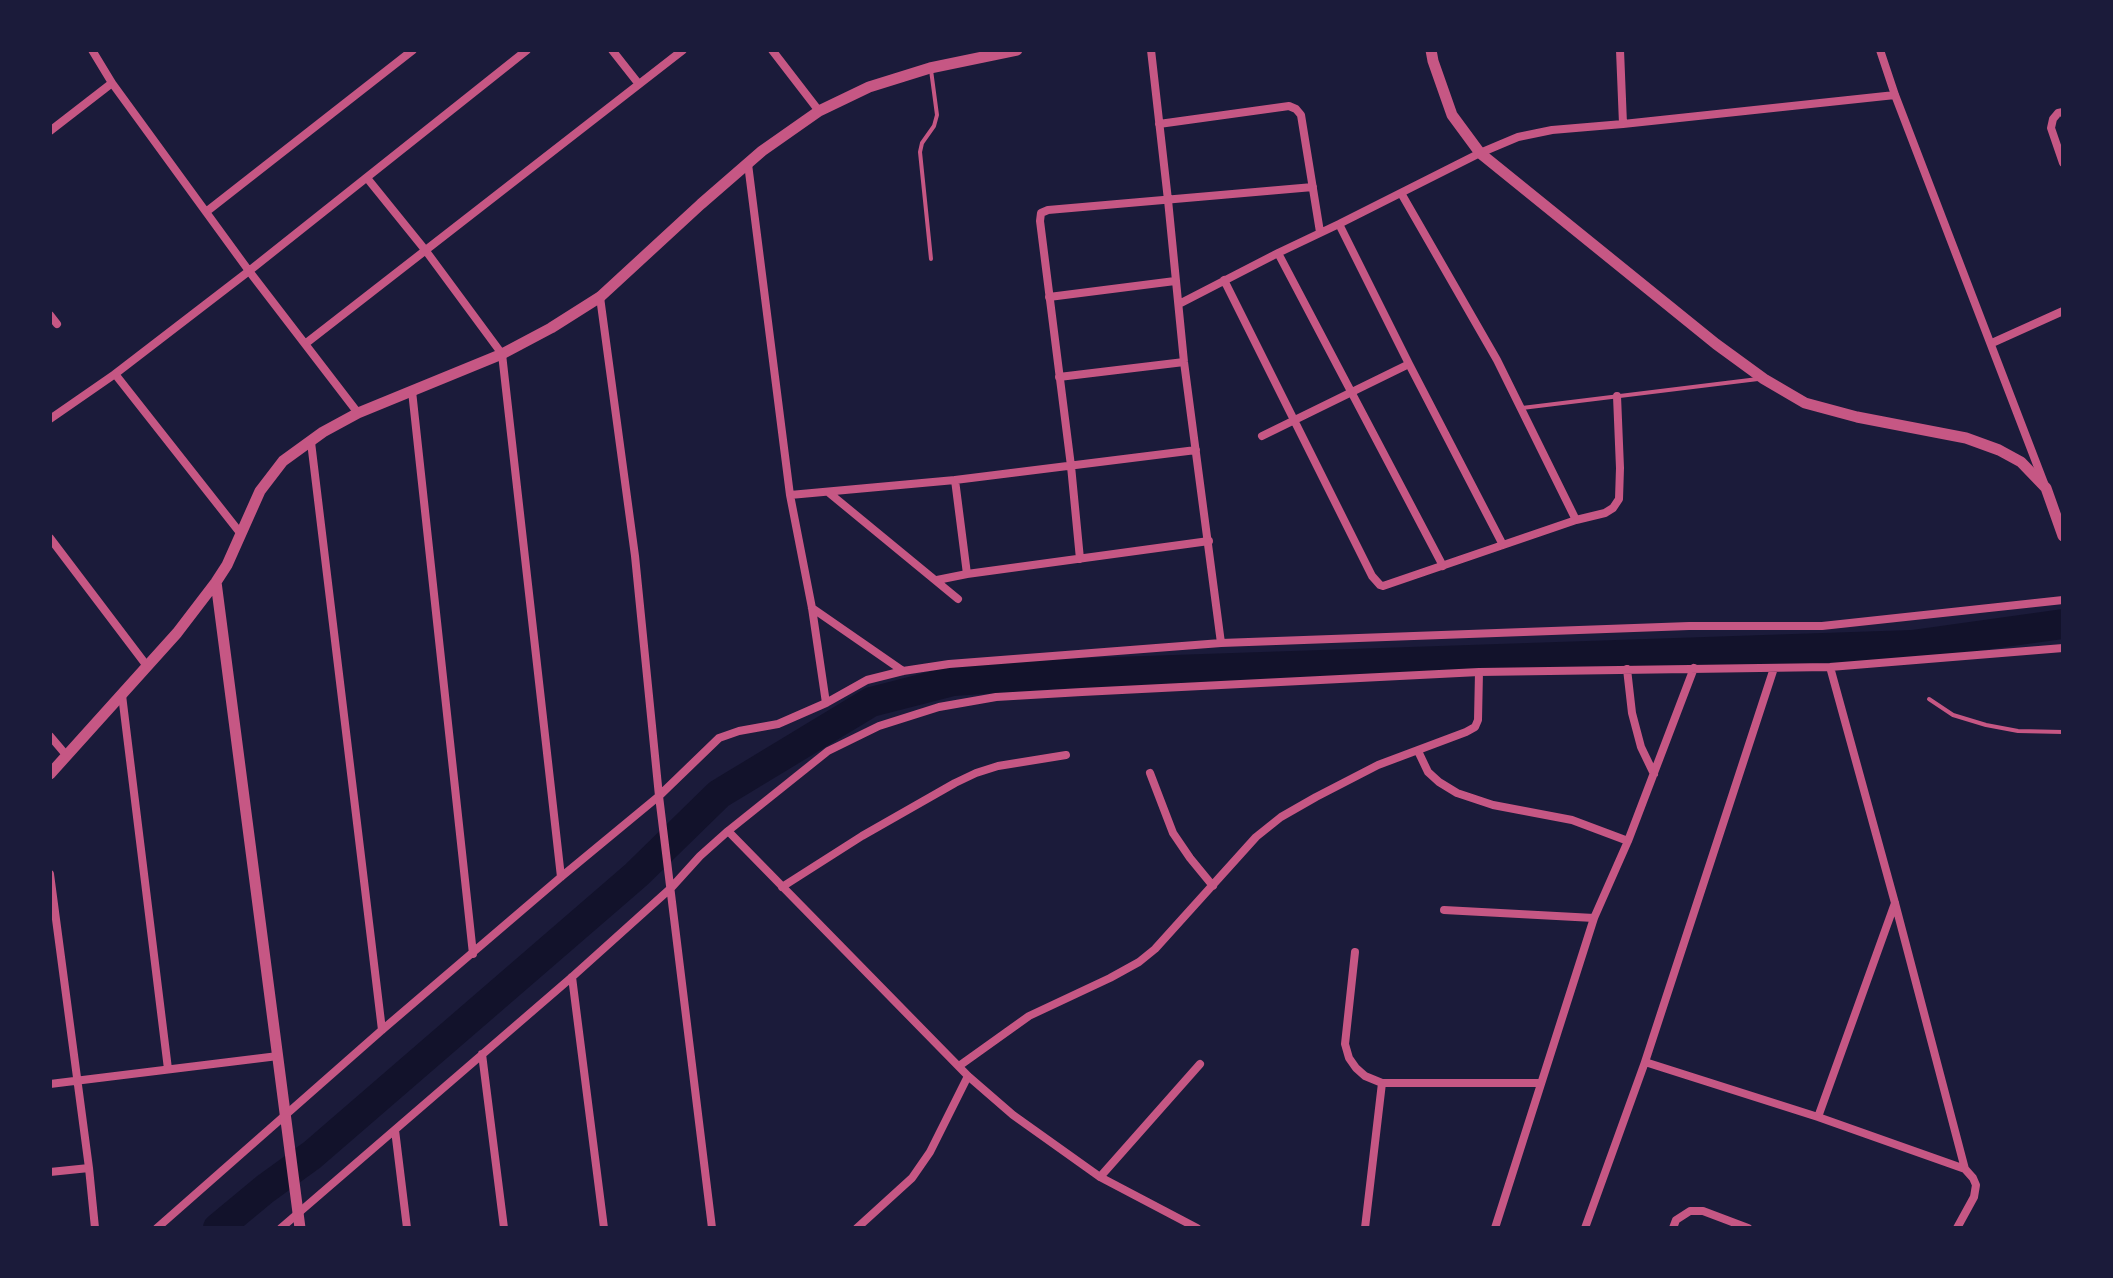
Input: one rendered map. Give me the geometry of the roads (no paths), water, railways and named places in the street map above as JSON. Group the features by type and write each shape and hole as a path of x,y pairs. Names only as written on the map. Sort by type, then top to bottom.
{"street":[{"path":"92,50 112,83 249,271 358,413"},
{"path":"206,212 413,50"},
{"path":"50,419 115,374 249,271 527,50"},
{"path":"612,50 638,83"},
{"path":"305,344 683,50"},
{"path":"772,50 819,111"},
{"path":"50,774 177,633 216,582 260,491 283,461 323,432 358,413 502,354 600,297 748,164 819,111 869,87 930,68 1017,50"},
{"path":"1151,50 1184,362 1221,643"},
{"path":"1431,50 1452,115 1480,153 1716,344 1764,379 1805,403 1857,417 1966,438 1999,450 2021,462 2046,488"},
{"path":"1620,50 1623,124"},
{"path":"1880,50 2063,536"},
{"path":"50,131 112,83"},
{"path":"1179,304 1480,153 1518,137 1552,130 1895,95"},
{"path":"1159,124 1289,106 1296,109 1301,115 1320,232"},
{"path":"2063,112 2053,119 2051,128 2063,163"},
{"path":"748,164 790,495 812,608 826,703"},
{"path":"367,178 502,354 561,877"},
{"path":"1080,559 1041,213 1313,187"},
{"path":"1401,193 1497,360 1576,520"},
{"path":"1339,224 1503,545"},
{"path":"1278,253 1443,566"},
{"path":"1224,280 1377,584 1383,586 1576,520 1605,513 1616,505 1620,468 1617,396"},
{"path":"1049,297 1175,281"},
{"path":"600,297 635,556 659,796 712,1228"},
{"path":"1992,343 2063,311"},
{"path":"50,315 57,324"},
{"path":"1059,377 1184,362"},
{"path":"1262,436 1409,364"},
{"path":"115,374 241,534"},
{"path":"412,391 473,954"},
{"path":"311,442 382,1030"},
{"path":"790,495 955,480 1196,450"},
{"path":"955,480 967,574"},
{"path":"828,492 958,599"},
{"path":"50,538 147,666"},
{"path":"937,580 1209,541"},
{"path":"216,582 300,1228"},
{"path":"157,1228 382,1030 659,796 719,738 778,724 826,703 867,680 949,664 1221,643 1689,626 1822,626 2063,600"},
{"path":"812,608 903,671"},
{"path":"281,1228 572,977 671,888 728,831 828,751 879,726 939,707 996,697 1039,694 1479,672 1830,667 2063,648"},
{"path":"1830,667 1965,1169 1973,1178 1976,1192 1957,1228"},
{"path":"1495,1228 1594,918 1628,841 1694,668"},
{"path":"1585,1228 1645,1062 1774,668"},
{"path":"1627,669 1632,713 1641,747 1654,774"},
{"path":"959,1066 1029,1016 1139,962 1155,949 1256,837 1281,817 1378,765 1475,727 1478,720 1479,672"},
{"path":"122,695 168,1069"},
{"path":"50,736 67,756"},
{"path":"1418,751 1428,772 1457,793 1493,805 1572,820 1628,841"},
{"path":"782,887 862,836 965,778 998,766 1066,755"},
{"path":"1150,773 1173,833 1213,886"},
{"path":"728,831 968,1076 1013,1115 1100,1177 1197,1228"},
{"path":"50,874 95,1228"},
{"path":"1818,1117 1895,903"},
{"path":"1444,910 1594,918"},
{"path":"1355,952 1345,1044 1349,1058 1365,1076 1382,1083 1540,1083"},
{"path":"572,977 604,1228"},
{"path":"482,1054 504,1228"},
{"path":"50,1084 278,1056"},
{"path":"1645,1062 1818,1117 1965,1169"},
{"path":"1100,1177 1200,1064"},
{"path":"857,1228 912,1178 930,1152 968,1076"},
{"path":"1365,1228 1382,1083"},
{"path":"395,1130 407,1228"},
{"path":"50,1172 89,1168"},
{"path":"1673,1228 1676,1220 1690,1211 1703,1211 1748,1228"}],"lane":[{"path":"930,68 937,115 920,152 931,259"},
{"path":"1522,408 1764,379"},
{"path":"1929,699 1953,715 1986,725 2018,731 2063,732"}],"waterway":[{"path":"218,1228 312,1155 636,875 719,794 871,702 953,681 1056,674 1912,645 2063,624"}]}
